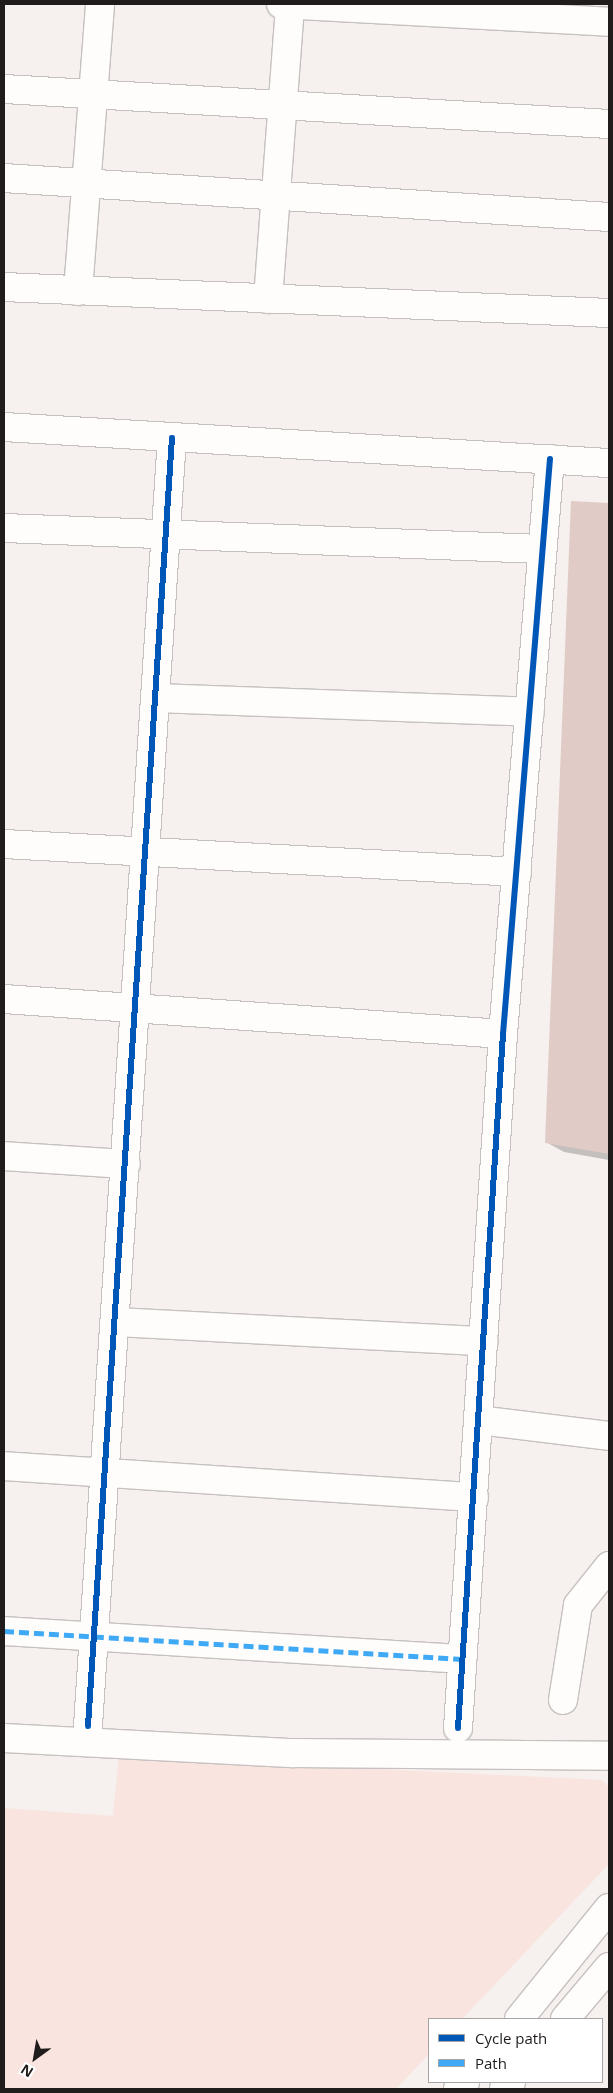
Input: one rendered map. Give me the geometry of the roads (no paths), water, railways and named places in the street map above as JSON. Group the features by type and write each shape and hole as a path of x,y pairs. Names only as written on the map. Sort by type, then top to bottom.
{"street":[{"path":"78,291 88,184 92,94 100,4"},
{"path":"282,4 609,22"},
{"path":"268,299 290,4"},
{"path":"4,89 609,124"},
{"path":"4,178 609,217"},
{"path":"4,287 609,313"},
{"path":"4,427 609,463"},
{"path":"88,1726 97,1638 172,438"},
{"path":"458,1728 503,1034 550,459"},
{"path":"4,528 166,537 542,549"},
{"path":"156,698 530,712"},
{"path":"4,844 517,872"},
{"path":"4,999 503,1034"},
{"path":"4,1156 126,1164"},
{"path":"116,1322 484,1341"},
{"path":"479,1420 609,1436"},
{"path":"4,1466 474,1497"},
{"path":"563,1700 578,1605 609,1566"},
{"path":"4,1631 462,1659"},
{"path":"4,1738 294,1753 609,1756"},
{"path":"520,2018 609,1908"},
{"path":"565,2018 609,1967"}]}
